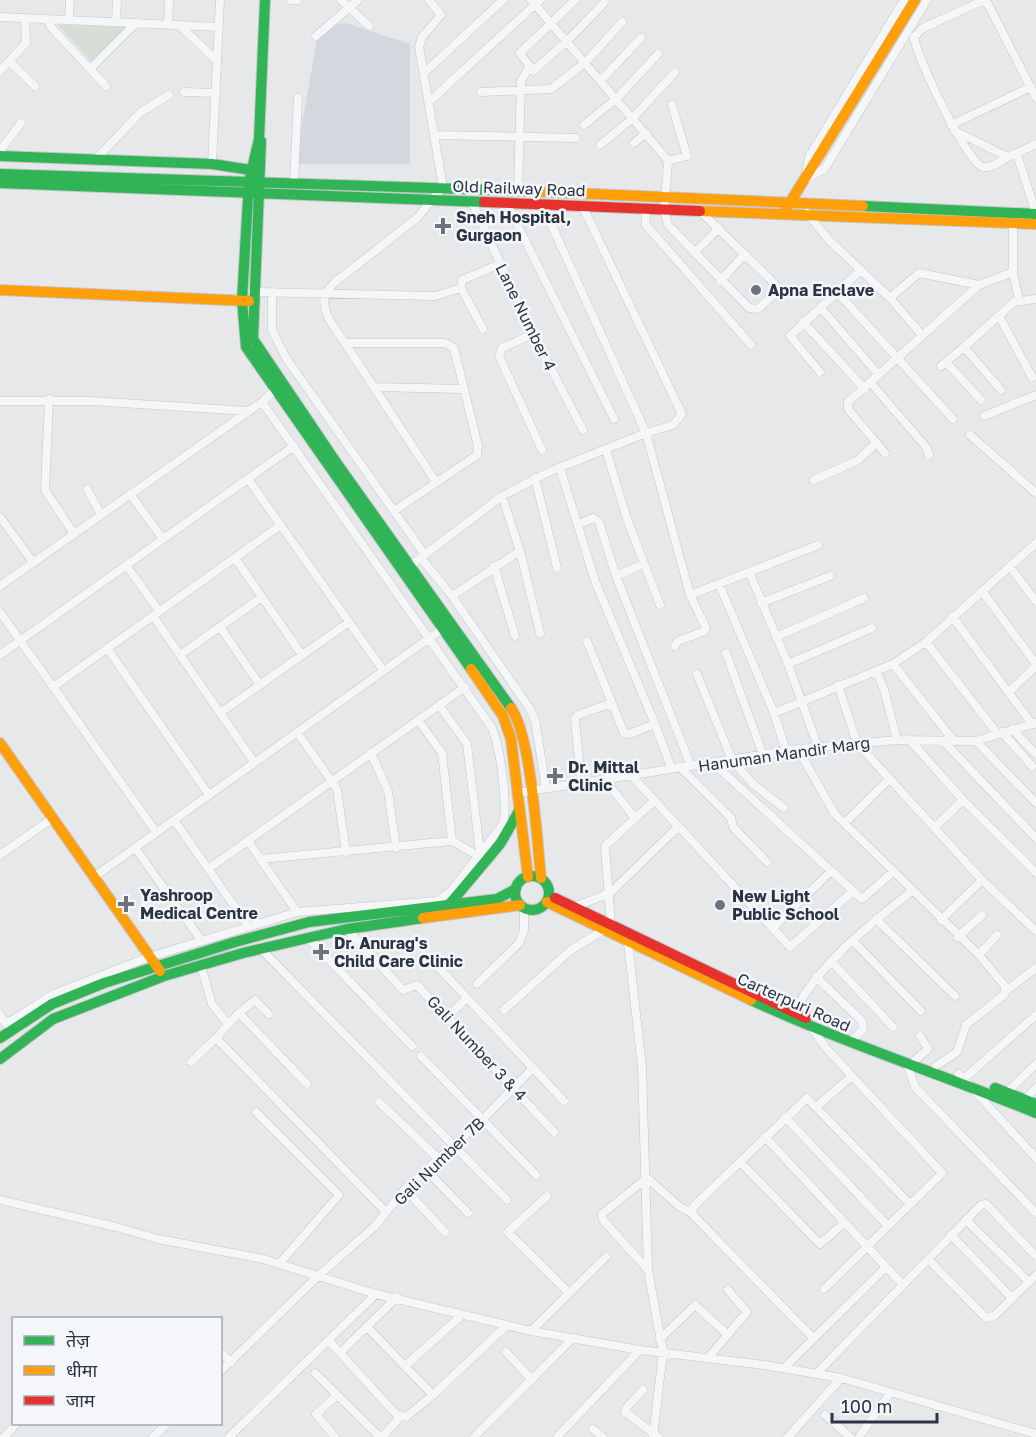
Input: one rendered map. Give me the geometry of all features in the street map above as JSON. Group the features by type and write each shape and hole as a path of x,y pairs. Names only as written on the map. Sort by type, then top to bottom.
{"main road":[{"path":"254,182 251,170 259,139 265,0"},
{"path":"783,214 915,0"},
{"path":"0,1059 53,1019 164,976 261,949 346,929 522,907 537,910 548,898 546,883 541,878 531,791 518,718 406,569 279,387 246,347 243,336 249,298 254,182 262,143 259,139"},
{"path":"0,156 217,165 251,170"},
{"path":"217,165 220,182"},
{"name":"Old Railway Road","path":"0,174 442,187 789,204 806,209 1013,218 1036,224"},
{"name":"Old Railway Road","path":"0,183 582,205 701,212 783,214 806,209"},
{"name":"Old Railway Road","path":"1013,218 1036,214"},
{"path":"0,290 249,298"},
{"path":"447,625 496,702 508,726 528,877"},
{"path":"0,743 164,976"},
{"path":"448,906 500,844 519,811"},
{"path":"2,1035 52,1004 235,942 309,922 497,898 516,889 521,880 528,877 541,878"},
{"path":"516,889 522,907"},
{"name":"Carterpuri Road","path":"548,898 574,907 628,943 811,1027 910,1063 964,1078"},
{"name":"Carterpuri Road","path":"548,898 607,928 853,1039 910,1063 936,1066 1004,1095 1036,1113"},
{"name":"Carterpuri Road","path":"1004,1095 1036,1104"}],"street":[{"path":"69,20 70,0"},
{"path":"116,22 117,0"},
{"path":"168,24 169,0"},
{"path":"217,165 216,93 220,0"},
{"path":"291,0 298,0"},
{"path":"341,0 369,26"},
{"path":"316,36 358,0"},
{"path":"325,293 417,219 442,187 420,41 441,15 429,0"},
{"path":"425,72 503,0"},
{"path":"575,0 520,53 533,71 567,41 605,2"},
{"path":"805,180 809,157 904,0"},
{"path":"805,180 825,168 927,0"},
{"path":"1036,98 988,4 982,1 923,28 914,37 914,43 952,128 980,166 989,167 1036,144"},
{"path":"430,101 535,2 668,160 664,209 668,225 720,281 753,310 775,293 775,284 701,212"},
{"path":"0,17 219,27"},
{"path":"0,71 26,43 25,18"},
{"path":"47,19 51,27 106,86"},
{"path":"481,92 551,89 586,62 622,22"},
{"path":"91,68 136,23"},
{"path":"179,25 217,61"},
{"path":"601,80 641,38"},
{"path":"584,125 618,99 658,54"},
{"path":"10,62 35,86"},
{"path":"518,192 521,89 523,75 530,66"},
{"path":"600,145 633,118 675,72"},
{"path":"952,128 1031,87"},
{"path":"184,92 216,93"},
{"path":"95,160 141,112 170,95"},
{"path":"294,182 298,98"},
{"path":"668,160 687,156 672,105"},
{"path":"0,151 21,123"},
{"path":"952,128 1013,155 1036,214"},
{"path":"634,143 646,133"},
{"path":"435,135 576,138"},
{"name":"Lane Number 4","path":"472,202 533,334 583,430"},
{"path":"506,202 614,419"},
{"path":"542,204 646,433 690,595 706,630 678,641 675,646"},
{"path":"406,569 502,496 535,478 646,433 673,425 679,420 681,409 582,205"},
{"path":"645,209 646,225 751,345"},
{"path":"806,209 829,240 890,298 921,334"},
{"path":"1013,218 1013,272 1019,300"},
{"path":"694,253 719,228"},
{"path":"720,281 745,254"},
{"path":"483,329 461,288 462,279 500,264"},
{"path":"820,372 790,339 791,332 861,270"},
{"path":"885,453 847,406 851,399 865,389 921,334 979,285 1013,272"},
{"path":"890,298 919,273 979,285"},
{"path":"249,298 272,292 435,296 461,288"},
{"path":"272,292 270,319 275,338 286,358 533,715 546,788"},
{"path":"837,292 953,419"},
{"path":"325,293 326,312 436,482"},
{"path":"981,400 943,364 1019,300 1036,298"},
{"path":"820,308 879,375"},
{"path":"999,316 1032,377"},
{"path":"803,322 865,389"},
{"path":"533,334 502,348 499,356 542,450"},
{"path":"346,343 451,345 478,446 477,454 394,511"},
{"path":"964,347 1001,390"},
{"path":"871,383 926,447 929,456"},
{"path":"0,586 262,402 279,387"},
{"path":"375,387 462,389"},
{"path":"984,416 1036,395"},
{"path":"0,402 49,399 248,411"},
{"path":"49,399 45,490 74,534"},
{"path":"0,1015 6,1024 54,994 149,957 297,912 437,901 452,890 478,853 503,824 505,810 495,734 465,687 262,402"},
{"path":"970,435 1036,493"},
{"path":"814,480 858,460 876,443"},
{"path":"0,655 294,446"},
{"path":"606,450 643,564 660,605"},
{"path":"560,468 595,581 671,767"},
{"path":"535,478 556,568"},
{"path":"248,479 383,670"},
{"path":"87,489 101,514"},
{"path":"130,494 163,539"},
{"path":"502,496 520,550 540,633"},
{"path":"0,517 33,562"},
{"path":"579,524 593,518 598,520 616,576 691,766"},
{"path":"53,687 281,525"},
{"path":"774,713 894,664 926,642 952,616 1036,543"},
{"path":"690,595 750,574 818,545"},
{"path":"452,596 520,550"},
{"path":"235,558 302,655"},
{"path":"616,576 643,564"},
{"path":"126,565 180,655 254,762"},
{"path":"494,566 515,636"},
{"path":"1010,567 1036,601"},
{"path":"750,574 789,664 818,747"},
{"path":"761,603 830,576"},
{"path":"720,584 774,713 786,751"},
{"path":"982,591 1036,665 1009,692"},
{"path":"180,655 262,597"},
{"path":"776,637 864,598"},
{"path":"0,612 156,832"},
{"path":"952,616 1034,724"},
{"path":"220,713 349,622"},
{"path":"94,877 447,625"},
{"path":"220,627 260,685"},
{"path":"789,664 873,628"},
{"path":"587,641 626,733 655,724"},
{"path":"926,642 1000,733 1032,766"},
{"path":"107,648 209,795"},
{"path":"726,653 763,755"},
{"path":"894,664 954,741"},
{"path":"876,671 884,689 897,740"},
{"path":"697,674 732,760 753,784 784,808"},
{"path":"838,685 857,743 981,880 1036,931"},
{"path":"208,869 465,687"},
{"path":"581,783 575,718 612,703"},
{"path":"439,705 467,744 478,853"},
{"path":"418,720 442,753 452,841"},
{"name":"Hanuman Mandir Marg","path":"517,793 671,767 691,766 798,749 897,740 976,741 1034,724"},
{"path":"1012,729 1036,754"},
{"path":"297,732 334,780 339,797 346,852"},
{"path":"909,740 963,800 1036,873"},
{"path":"944,741 1036,838"},
{"path":"976,741 1036,803"},
{"path":"798,749 834,813 958,937 979,955 1002,981 1006,991"},
{"path":"371,753 388,791 396,848"},
{"path":"712,763 862,899 894,871"},
{"path":"681,767 731,818 733,827 768,862"},
{"path":"631,775 786,944 795,946 853,891"},
{"path":"604,779 634,818"},
{"path":"845,823 889,779"},
{"path":"935,827 963,800"},
{"path":"504,1010 571,950 607,928 610,893 605,846 654,801"},
{"path":"1,852 53,818"},
{"path":"174,820 249,927"},
{"path":"574,907 610,893 678,827"},
{"path":"248,841 297,912"},
{"path":"261,859 452,841 478,853"},
{"path":"135,848 202,941"},
{"path":"773,928 831,871"},
{"path":"941,920 981,880"},
{"path":"794,1011 816,978 831,961 876,919 913,890"},
{"path":"477,984 519,943 524,930 522,907"},
{"path":"958,937 982,915"},
{"path":"876,919 955,996"},
{"name":"Gali Number 3 & 4","path":"346,929 403,990 417,985 554,1132"},
{"path":"979,955 998,936"},
{"path":"308,938 412,1046"},
{"path":"853,941 921,1011"},
{"path":"628,943 642,1067 648,1270 663,1352 655,1436"},
{"path":"261,949 507,1200"},
{"path":"831,961 892,1027"},
{"path":"201,966 212,1004 228,1023"},
{"path":"438,967 564,1101"},
{"path":"936,1066 957,1052 966,1025 1036,968"},
{"path":"816,978 862,1021 863,1030 853,1039"},
{"path":"448,1016 467,998"},
{"path":"191,1062 228,1023 255,1000 269,1014"},
{"path":"239,1013 307,1084"},
{"path":"1036,1015 964,1078 1036,1158"},
{"path":"811,1027 826,1048 941,1172 824,1289"},
{"path":"920,1036 928,1049 910,1063 915,1087 1036,1213"},
{"path":"216,1038 386,1212"},
{"path":"420,1056 536,1175"},
{"path":"1004,1095 1036,1064"},
{"name":"Gali Number 7B","path":"222,1370 318,1276 375,1226 405,1189 482,1120 533,1068"},
{"path":"816,1107 852,1076"},
{"path":"1025,1100 1036,1088"},
{"path":"692,1213 695,1205 804,1099 810,1100 910,1204"},
{"path":"379,1102 438,1158"},
{"path":"256,1112 339,1196 279,1264"},
{"path":"785,1117 888,1227"},
{"path":"765,1137 903,1285"},
{"path":"740,1162 820,1244 844,1223"},
{"path":"426,1170 468,1214"},
{"path":"647,1178 680,1207 692,1213 813,1338"},
{"path":"647,1178 602,1214 601,1218 648,1270"},
{"path":"405,1189 445,1232"},
{"path":"548,1196 508,1232 569,1293"},
{"path":"0,1200 158,1239 279,1264 376,1294 397,1297 531,1331 640,1350 784,1368 841,1378 1036,1434"},
{"path":"817,1373 981,1204 986,1204 1036,1256"},
{"path":"966,1220 1029,1282"},
{"path":"951,1235 1012,1298"},
{"path":"531,1331 606,1257"},
{"path":"928,1259 986,1318 994,1316 1036,1275"},
{"path":"784,1368 886,1267"},
{"path":"708,1358 747,1312 728,1290"},
{"path":"229,1437 376,1294"},
{"path":"340,1353 397,1297"},
{"path":"660,1339 695,1305 727,1334"},
{"path":"405,1366 462,1315"},
{"path":"315,1373 379,1436 384,1435 400,1417 411,1414 433,1395 507,1325"},
{"path":"367,1327 433,1395"},
{"path":"474,1437 573,1338"},
{"path":"329,1341 400,1417"},
{"path":"557,1437 640,1350"},
{"path":"506,1352 532,1380"},
{"path":"222,1354 231,1362"},
{"path":"788,1437 841,1378"},
{"path":"643,1390 625,1412 655,1436"},
{"path":"859,1437 890,1393"},
{"path":"335,1437 316,1414 336,1396"},
{"path":"825,1415 847,1436"},
{"path":"4,1437 15,1425"},
{"path":"153,1437 166,1425"},
{"path":"593,1428 603,1437"}],"shaded area":[{"path":"346,23 410,44 410,164 295,164 317,39 338,24"},
{"path":"58,25 126,27 93,63"}],"traffic: fast":[{"path":"265,0 259,139 249,182 242,300 246,347 471,669"},
{"path":"261,141 253,339 338,465 511,708"},
{"path":"0,156 212,164 251,170"},
{"path":"0,174 526,191"},
{"path":"0,183 484,202"},
{"path":"863,206 1036,214"},
{"path":"448,906 500,844 519,811"},
{"path":"532,876 544,881 549,893 544,905 532,910 520,905 515,893 520,881 532,876"},
{"path":"0,1038 52,1004 104,983 235,942 309,922 497,899 516,889"},
{"path":"0,1059 53,1019 164,976 243,953 347,929 423,918"},
{"path":"751,1000 821,1030 1036,1113"},
{"path":"995,1088 1036,1104"}],"traffic: slow":[{"path":"786,209 915,0"},
{"path":"526,191 863,206"},
{"path":"700,211 1036,224"},
{"path":"0,290 249,301"},
{"path":"471,669 503,716 511,739 528,877"},
{"path":"511,708 524,741 535,815 541,878"},
{"path":"0,743 160,971"},
{"path":"547,902 751,1000"},
{"path":"423,918 520,905"}],"traffic: jam":[{"path":"484,202 700,211"},
{"path":"555,898 806,1018"}],"place":[{"name":"Sneh Hospital, Gurgaon","path":"443,226"},
{"name":"Apna Enclave","path":"756,290"},
{"name":"Dr. Mittal Clinic","path":"555,776"},
{"name":"Yashroop Medical Centre","path":"126,904"},
{"name":"New Light Public School","path":"720,905"},
{"name":"Dr. Anurag's Child Care Clinic","path":"321,952"}]}
